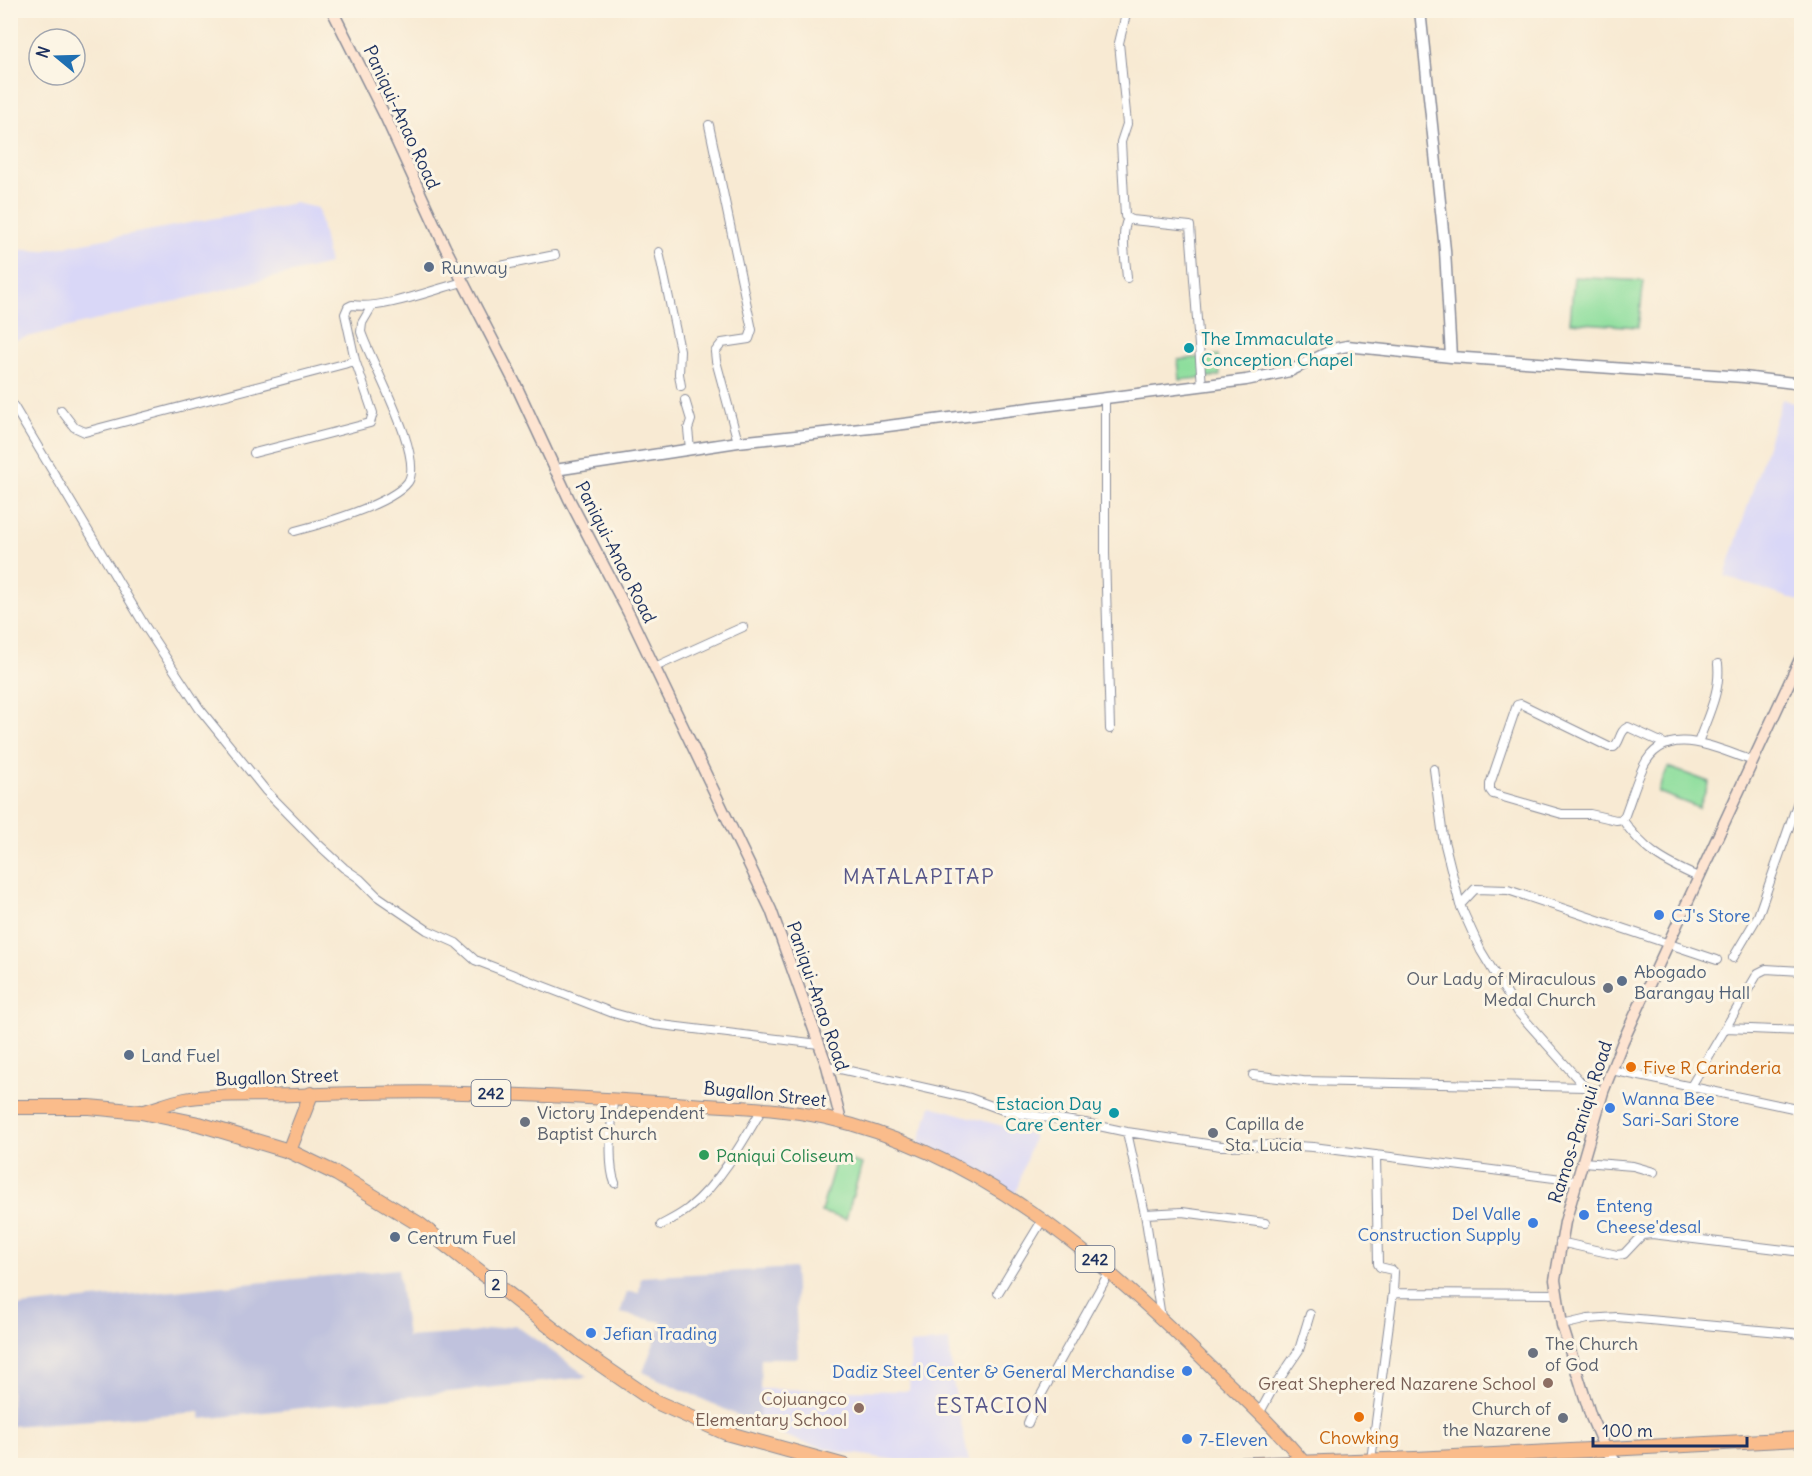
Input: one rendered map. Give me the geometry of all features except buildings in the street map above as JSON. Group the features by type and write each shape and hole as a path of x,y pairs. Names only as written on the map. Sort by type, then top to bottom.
{"highway":[{"path":"289,1151 312,1094"},
{"name":"2","path":"10,1107 88,1107 141,1113 200,1124 289,1151 337,1173 419,1224 581,1352 654,1401 726,1433 845,1466"},
{"path":"1197,1466 1305,1463 1802,1439"}],"main road":[{"name":"Paniqui-Anao Road","path":"332,10 515,383 555,470 656,667 771,910 827,1066 841,1121"},
{"name":"Ramos-Paniqui Road","path":"1605,1449 1591,1417 1562,1325 1555,1280 1560,1242 1611,1070 1751,760 1798,671 1802,655"},
{"name":"Bugallon Street","path":"141,1113 187,1099 312,1094 465,1093 614,1099 762,1109 804,1113 841,1121 884,1134 916,1147 976,1177 1043,1219 1110,1271 1161,1317 1305,1463"}],"street":[{"path":"1127,10 1119,43 1127,124 1121,147 1125,216 1128,219"},
{"path":"1420,10 1444,250 1451,357"},
{"path":"709,125 752,330 748,339 722,343 716,352 716,360 738,442"},
{"path":"1127,278 1124,232 1128,219"},
{"path":"1128,219 1190,226 1202,386"},
{"path":"658,252 680,350 681,386"},
{"path":"254,453 370,423 372,413 355,360 345,314 348,307 352,305 372,306 462,278 555,255"},
{"path":"295,531 368,508 399,490 410,477 412,466 409,449 390,396 361,332 362,323 372,306"},
{"path":"555,470 738,442 855,430 1202,386 1290,371 1337,348 1347,346 1451,357 1744,377 1802,384"},
{"path":"61,410 74,427 85,432 355,360"},
{"path":"1105,399 1105,553 1110,729"},
{"path":"10,400 145,626 199,708 266,791 318,844 377,896 420,925 456,943 475,960 613,1013 652,1024 819,1044"},
{"path":"685,400 691,420 688,432 690,449"},
{"path":"656,667 743,627"},
{"path":"1698,743 1717,689 1718,664"},
{"path":"1665,744 1628,727 1622,730 1617,745 1610,747 1521,704 1515,707 1490,790 1493,794 1562,814 1590,814 1616,820 1622,819 1625,815 1647,760 1665,744 1679,740 1698,743 1751,760"},
{"path":"1434,769 1443,837 1460,905 1481,951 1518,1012 1585,1087"},
{"path":"1732,957 1737,953 1758,916 1802,790"},
{"path":"1622,819 1637,840 1653,854 1698,877"},
{"path":"1460,905 1475,889 1508,890 1717,960"},
{"path":"1690,1088 1758,973 1762,970 1802,971"},
{"path":"1726,1028 1802,1031"},
{"path":"827,1066 970,1098 1008,1113 1085,1122 1127,1132 1221,1146 1282,1145 1577,1180"},
{"path":"1611,1070 1802,1110"},
{"path":"1253,1075 1303,1081 1585,1087 1603,1092"},
{"path":"614,1099 612,1154 615,1183"},
{"path":"661,1225 691,1207 716,1179 762,1109"},
{"path":"1127,1132 1145,1214 1161,1317"},
{"path":"1371,1460 1394,1272 1392,1269 1380,1268 1378,1264 1376,1155"},
{"path":"1583,1162 1633,1166 1654,1172"},
{"path":"1145,1214 1182,1212 1265,1223"},
{"path":"998,1293 1043,1219"},
{"path":"1560,1242 1617,1255 1624,1254 1642,1235 1652,1234 1802,1252"},
{"path":"1028,1423 1036,1404 1110,1271"},
{"path":"1393,1293 1556,1294"},
{"path":"1259,1414 1299,1350 1310,1314"},
{"path":"1562,1325 1588,1319 1617,1317 1802,1334"},
{"path":"1605,1449 1619,1466"}],"shaded area":[{"path":"295,203 318,208 329,264 11,341 11,249 41,251"},
{"path":"1782,399 1801,406 1801,602 1725,576"},
{"path":"931,1106 1034,1135 1015,1195 918,1145"},
{"path":"794,1268 798,1358 761,1358 759,1425 643,1372 662,1322 620,1313 627,1292 639,1292 641,1277"},
{"path":"398,1269 407,1337 472,1333 515,1325 588,1377 201,1419 200,1412 11,1426 11,1307"},
{"name":"Cojuangco Elementary School","path":"949,1341 953,1382 969,1462 897,1460 842,1452 801,1442 759,1425 760,1389 909,1391 911,1344"}],"green space":[{"path":"1574,277 1644,281 1638,327 1570,322"},
{"path":"1218,355 1220,376 1180,380 1178,360"},
{"path":"1668,767 1709,782 1699,808 1658,792"},
{"path":"837,1156 862,1164 846,1219 821,1212"}],"place":[{"name":"Runway","path":"429,267"},
{"name":"The Immaculate Conception Chapel","path":"1189,348"},
{"name":"CJ's Store","path":"1659,915"},
{"name":"Abogado Barangay Hall","path":"1622,981"},
{"name":"Our Lady of Miraculous Medal Church","path":"1608,988"},
{"name":"Land Fuel","path":"129,1055"},
{"name":"Five R Carinderia","path":"1631,1067"},
{"name":"Wanna Bee Sari-Sari Store","path":"1610,1108"},
{"name":"Estacion Day Care Center","path":"1114,1113"},
{"name":"Victory Independent Baptist Church","path":"525,1122"},
{"name":"Capilla de Sta. Lucia","path":"1213,1133"},
{"name":"Paniqui Coliseum","path":"704,1155"},
{"name":"Enteng Cheese'desal","path":"1584,1215"},
{"name":"Del Valle Construction Supply","path":"1533,1223"},
{"name":"Centrum Fuel","path":"395,1237"},
{"name":"Jefian Trading","path":"591,1333"},
{"name":"The Church of God","path":"1533,1353"},
{"name":"Dadiz Steel Center & General Merchandise","path":"1187,1371"},
{"name":"Great Shephered Nazarene School","path":"1548,1383"},
{"name":"Cojuangco Elementary School","path":"859,1408"},
{"name":"Chowking","path":"1359,1417"},
{"name":"Church of the Nazarene","path":"1563,1418"},
{"name":"7-Eleven","path":"1187,1439"}],"district":[{"name":"MATALAPITAP","path":"919,876"},
{"name":"ESTACION","path":"993,1405"}]}
